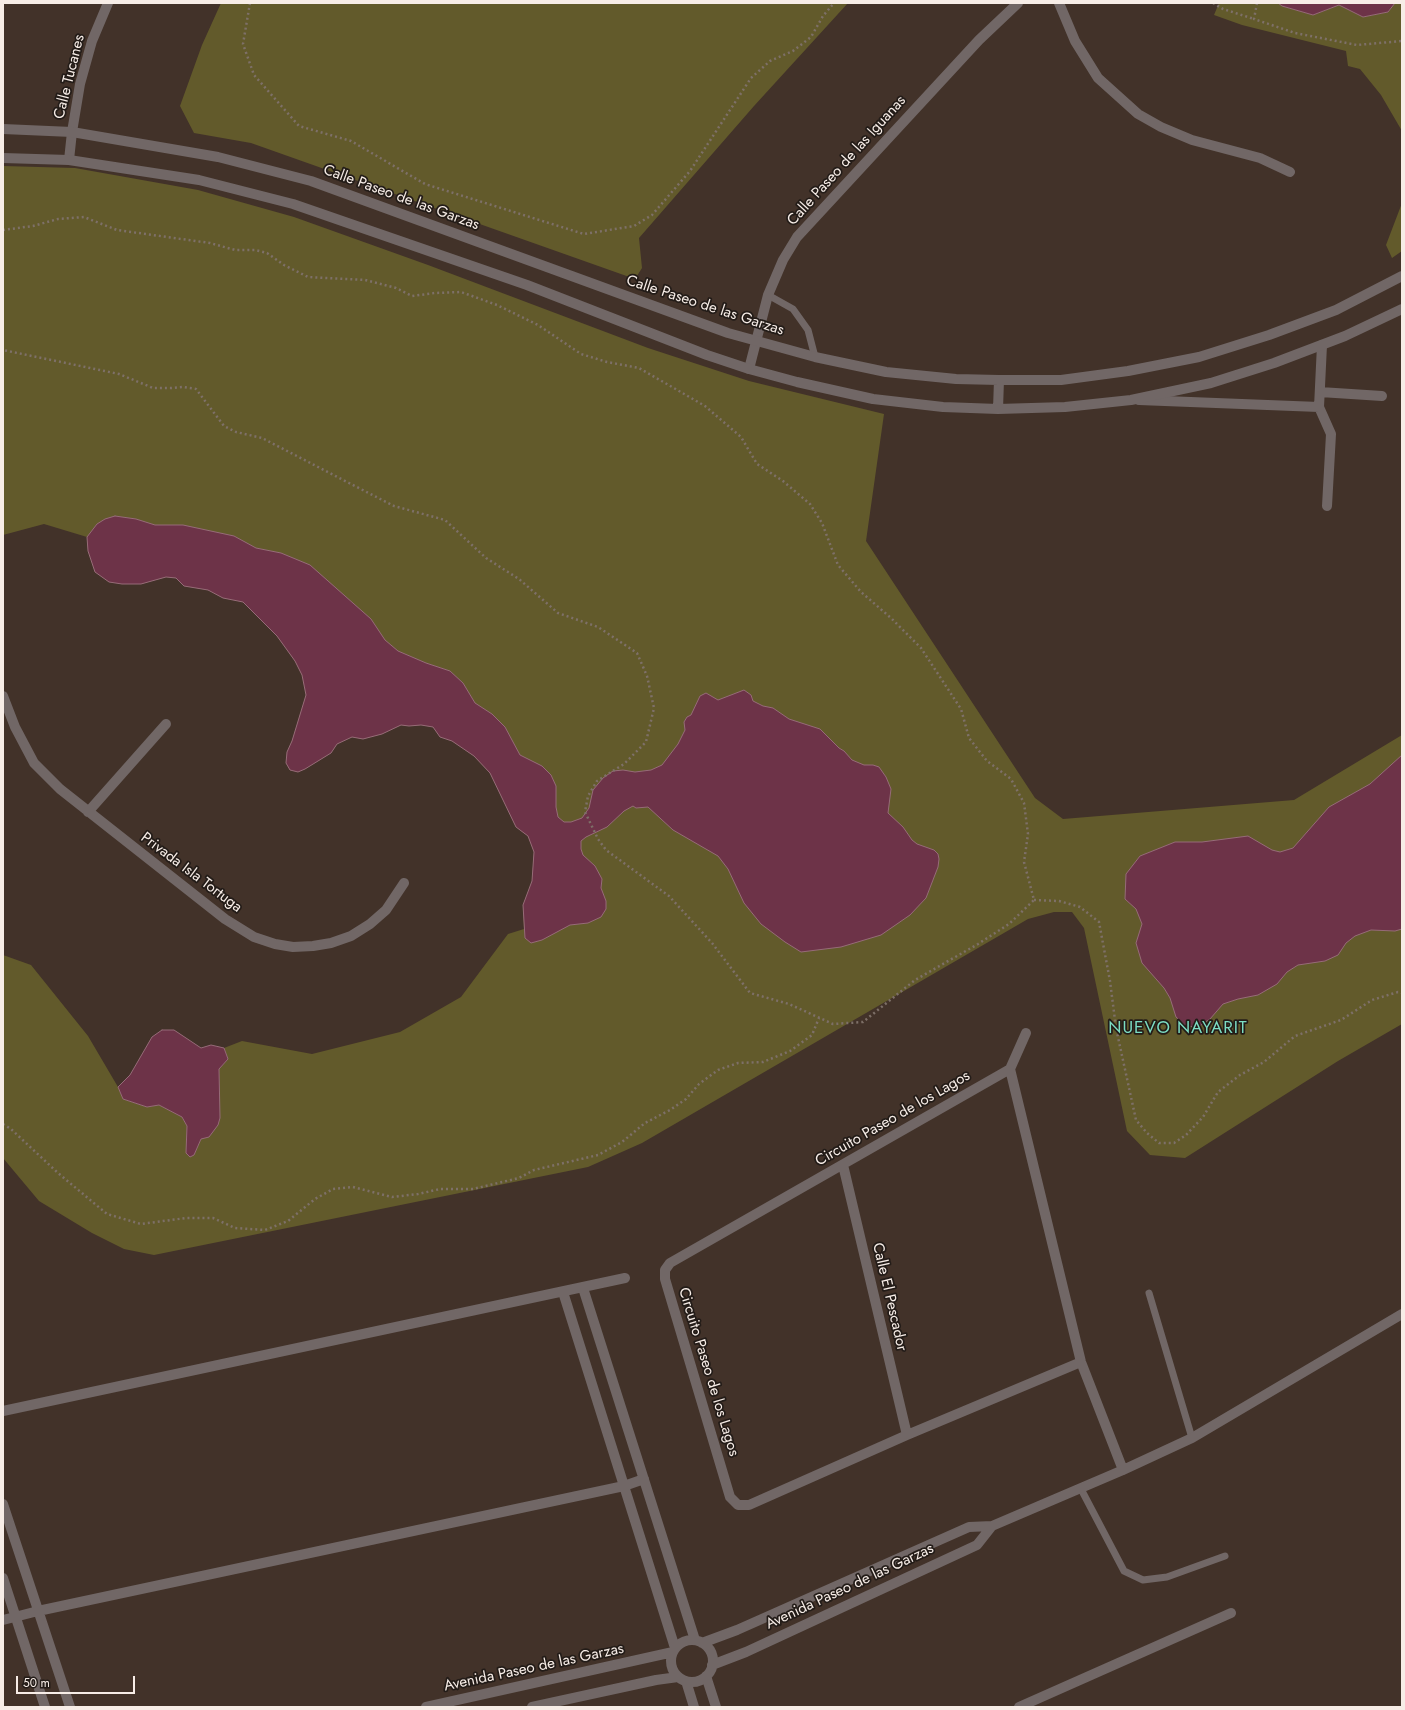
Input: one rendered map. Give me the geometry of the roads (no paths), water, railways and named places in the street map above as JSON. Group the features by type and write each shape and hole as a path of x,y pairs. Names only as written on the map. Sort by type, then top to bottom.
{"street":[{"name":"Calle Tucanes","path":"69,160 80,84 92,41 108,3"},
{"name":"Calle Paseo de las Iguanas","path":"749,369 768,295 783,260 797,237 979,40 1018,3"},
{"path":"1059,3 1075,41 1098,78 1138,114 1161,128 1192,140 1260,158 1290,172"},
{"name":"Calle Paseo de las Garzas","path":"3,130 72,132 218,157 311,181 548,268 757,342 816,357 886,372 956,379 1060,380 1128,371 1200,357 1269,335 1336,310 1402,276"},
{"path":"3,158 69,160 199,180 293,204 527,285 707,355 749,369 797,382 873,399 943,407 998,409 1065,407 1131,400 1211,383 1274,363 1322,345 1345,336 1402,309"},
{"path":"1322,345 1319,407 1331,434 1327,506"},
{"path":"998,409 999,380"},
{"path":"1320,392 1382,396"},
{"path":"1131,400 1319,407"},
{"name":"Privada Isla Tortuga","path":"3,696 15,727 34,763 60,789 226,919 254,937 275,944 293,947 331,943 351,936 370,924 386,910 404,883"},
{"path":"88,812 166,724"},
{"path":"1026,1033 1010,1069 1081,1362 1123,1470"},
{"name":"Circuito Paseo de los Lagos","path":"1010,1069 670,1263 665,1270 665,1279 730,1498 738,1505 749,1505 907,1435 1081,1362"},
{"name":"Calle El Pescador","path":"843,1165 907,1435"},
{"path":"3,1411 625,1278"},
{"path":"583,1288 644,1479 699,1642"},
{"path":"563,1292 674,1650"},
{"name":"Avenida Paseo de las Garzas","path":"699,1642 737,1630 969,1527 992,1526 1123,1470 1192,1438 1402,1314"},
{"path":"3,1620 16,1618 38,1611 624,1486 644,1479"},
{"path":"3,1504 70,1707"},
{"name":"Avenida Paseo de las Garzas","path":"712,1665 746,1652 977,1545 992,1526"},
{"path":"3,1578 45,1707"},
{"path":"1018,1707 1231,1613"},
{"path":"532,1707 656,1680 682,1679 697,1681 706,1676 712,1665 712,1657 709,1649 699,1642 688,1640 681,1643 674,1650 670,1660 672,1670 682,1679 694,1707"},
{"name":"Avenida Paseo de las Garzas","path":"426,1707 674,1650"},
{"path":"706,1676 716,1707"}],"lane":[{"path":"768,295 793,309 808,330 816,357"},
{"path":"1149,1293 1192,1438"},
{"path":"1080,1488 1124,1571 1143,1580 1167,1576 1225,1556"}],"district":[{"name":"NUEVO NAYARIT","path":"1178,1029"}]}
